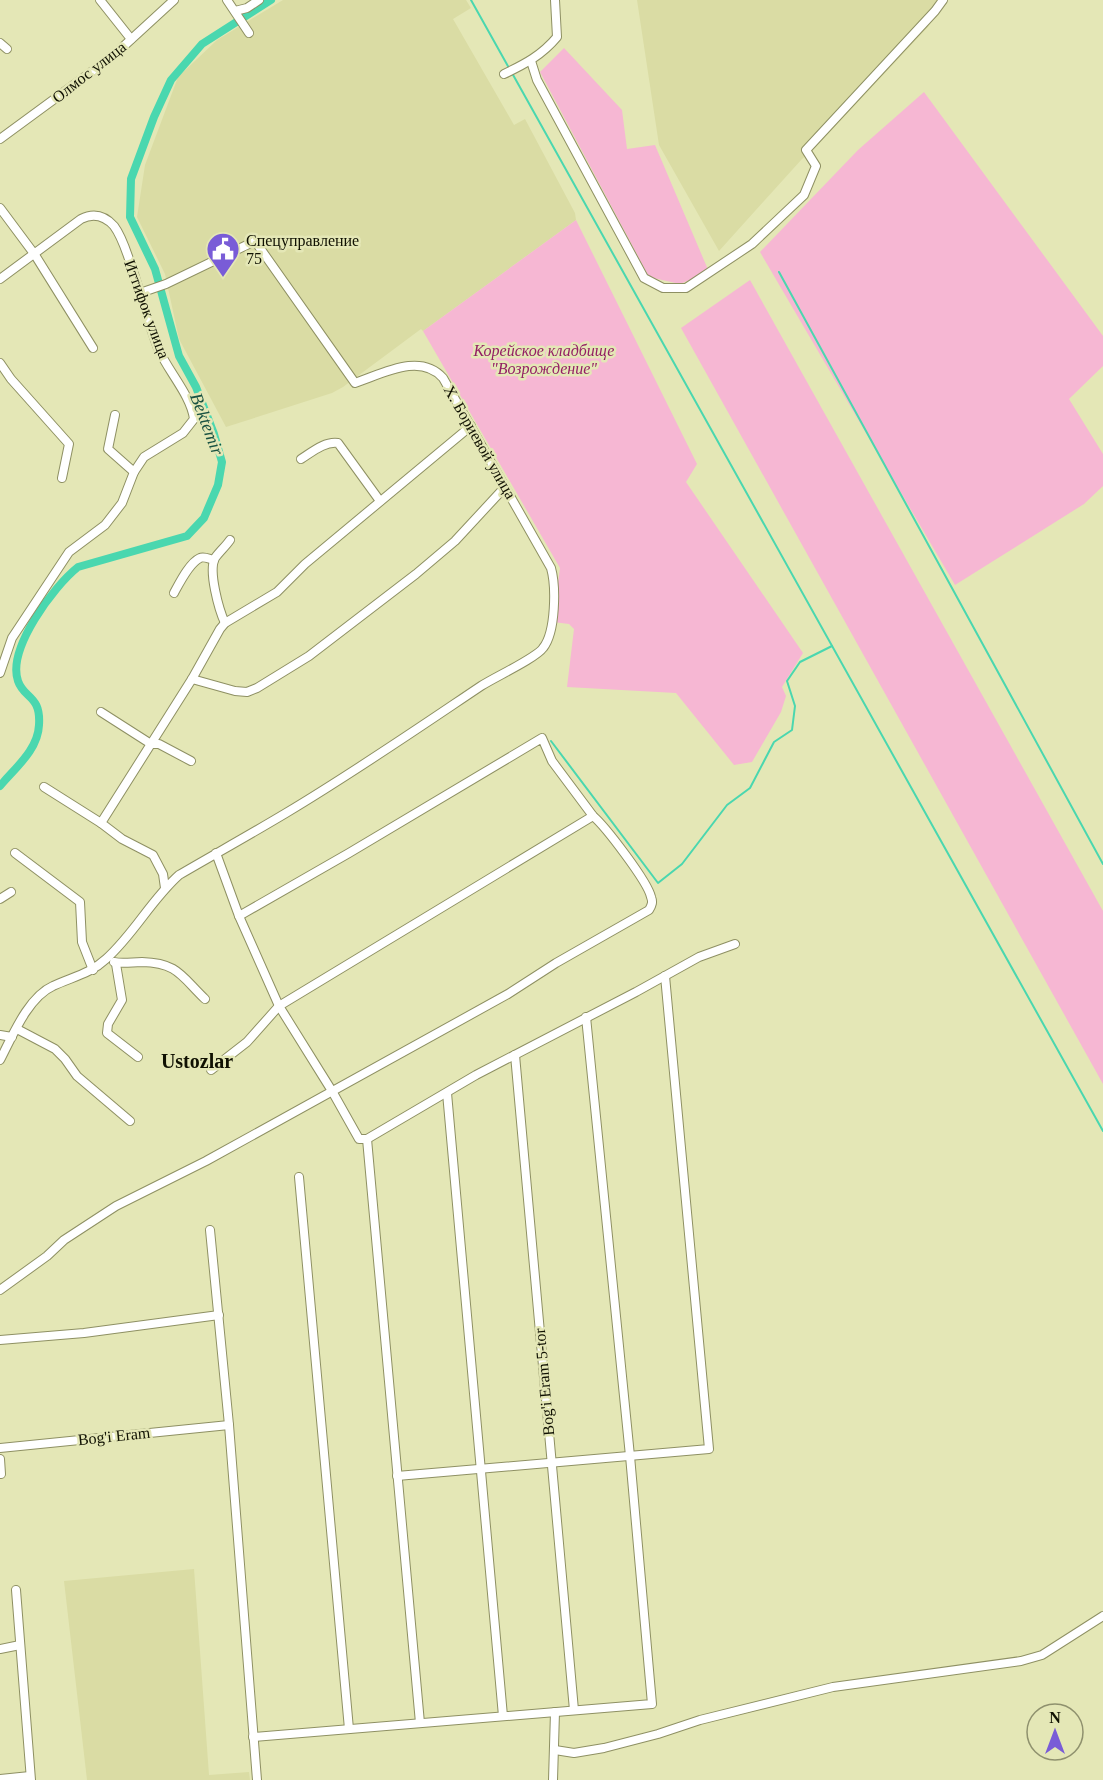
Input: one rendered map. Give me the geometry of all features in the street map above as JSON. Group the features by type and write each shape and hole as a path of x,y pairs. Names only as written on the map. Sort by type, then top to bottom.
{"street":[{"path":"100,0 131,39"},
{"name":"Олмос улица","path":"0,139 113,56 174,0"},
{"path":"226,0 249,33"},
{"path":"237,13 259,0"},
{"path":"504,74 527,63 557,37 555,0"},
{"path":"527,63 644,278 663,288 686,288 752,244 804,195 816,166 806,150 943,0"},
{"path":"0,43 7,49"},
{"path":"0,208 35,255 93,348"},
{"name":"Иттифок улица","path":"0,673 12,638 69,552 105,525 122,503 134,472 144,457 183,433 194,419 181,389 159,350 116,228 108,220 90,215 81,219 35,255"},
{"name":"Х. Бориевой улица","path":"140,293 166,284 255,241 355,383 413,365 424,365 435,369 443,378 471,426 547,561 553,576 551,627 543,648 496,675 385,751 306,801 216,853"},
{"path":"0,279 35,255"},
{"path":"0,363 69,444 62,478"},
{"path":"115,415 108,449 134,472"},
{"path":"101,823 225,623 277,592 305,564 471,426"},
{"path":"301,459 331,442 338,443 380,501"},
{"path":"192,679 222,688 247,692 266,683 309,656 416,574 455,542 505,487"},
{"path":"225,623 220,612 214,577 214,560 230,540"},
{"path":"174,594 182,577 196,560 205,557 214,560"},
{"path":"101,712 151,744 159,744 191,761"},
{"path":"0,1290 47,1256 64,1240 116,1206 207,1161 508,994 648,910 652,905 651,894 601,823 593,816 552,761 542,738 350,853 238,916"},
{"path":"44,787 122,839 153,855 163,874 165,888"},
{"path":"211,1070 247,1042 279,1006 593,816"},
{"path":"15,853 80,903 82,942 93,970"},
{"path":"0,1060 30,1006 40,994 52,986 93,970 107,958 165,888 180,875 216,853 238,916 279,1006 333,1091 359,1139 367,1139 515,1055 699,957 735,944"},
{"path":"0,899 11,892"},
{"path":"107,958 116,964 156,963 172,967 182,974 205,999"},
{"path":"116,964 122,1000 108,1024 107,1033 138,1057"},
{"path":"397,1476 709,1449 665,976"},
{"path":"253,1737 652,1704 630,1456 586,1017"},
{"path":"17,1029 55,1049 77,1076 130,1121"},
{"path":"0,1035 12,1036"},
{"name":"Bog'i Eram 5-tor","path":"515,1055 574,1710"},
{"path":"447,1093 503,1716"},
{"path":"367,1139 420,1723"},
{"path":"299,1177 349,1729"},
{"path":"210,1230 229,1425 257,1780"},
{"path":"0,1340 84,1333 219,1315"},
{"name":"Bog'i Eram","path":"0,1448 229,1425"},
{"path":"0,1459 1,1474"},
{"path":"0,1779 30,1778 16,1590"},
{"path":"555,1750 574,1753 604,1748 700,1720 833,1688 1042,1655 1103,1616"},
{"path":"0,1649 20,1645"},
{"path":"553,1780 555,1712"}],"shaded area":[{"path":"283,0 466,0 471,8 453,19 514,125 525,119 575,213 576,220 343,387 332,393 226,427 179,339 165,274 137,217 145,165 178,77 217,40"},
{"path":"637,0 945,0 928,27 815,148 802,159 719,251 659,145"},
{"path":"194,1569 209,1775 249,1772 250,1780 87,1780 64,1581"}],"green space":[{"path":"564,48 622,110 627,149 655,145 709,272 680,284 649,277 540,72"},
{"path":"924,92 1103,336 1103,366 1069,399 1103,454 1103,486 1084,504 955,585 760,252 858,150"},
{"name":"Корейское кладбище \"Возрождение\"","path":"576,220 697,464 686,482 803,653 782,687 786,696 781,712 752,762 734,765 676,693 567,687 574,629 569,624 553,622 560,568 423,331"},
{"path":"750,280 1103,911 1103,1084 681,328"}],"waterway":[{"name":"Bektemir","path":"0,786 25,758 38,734 37,708 21,687 16,668 19,652 26,636 45,603 78,567 187,536 204,518 218,485 222,462 214,434 196,387 179,356 155,269 130,217 131,179 154,117 171,80 202,44 271,0"},
{"path":"471,0 509,68"},
{"path":"512,73 1103,1131"},
{"path":"779,272 1103,864"},
{"path":"551,741 658,883 682,864 727,805 750,788 774,742 792,730 795,706 787,681 800,662 832,646"}],"place":[{"name":"Спецуправление 75","path":"223,278"}],"district":[{"name":"Ustozlar","path":"197,1061"}]}
